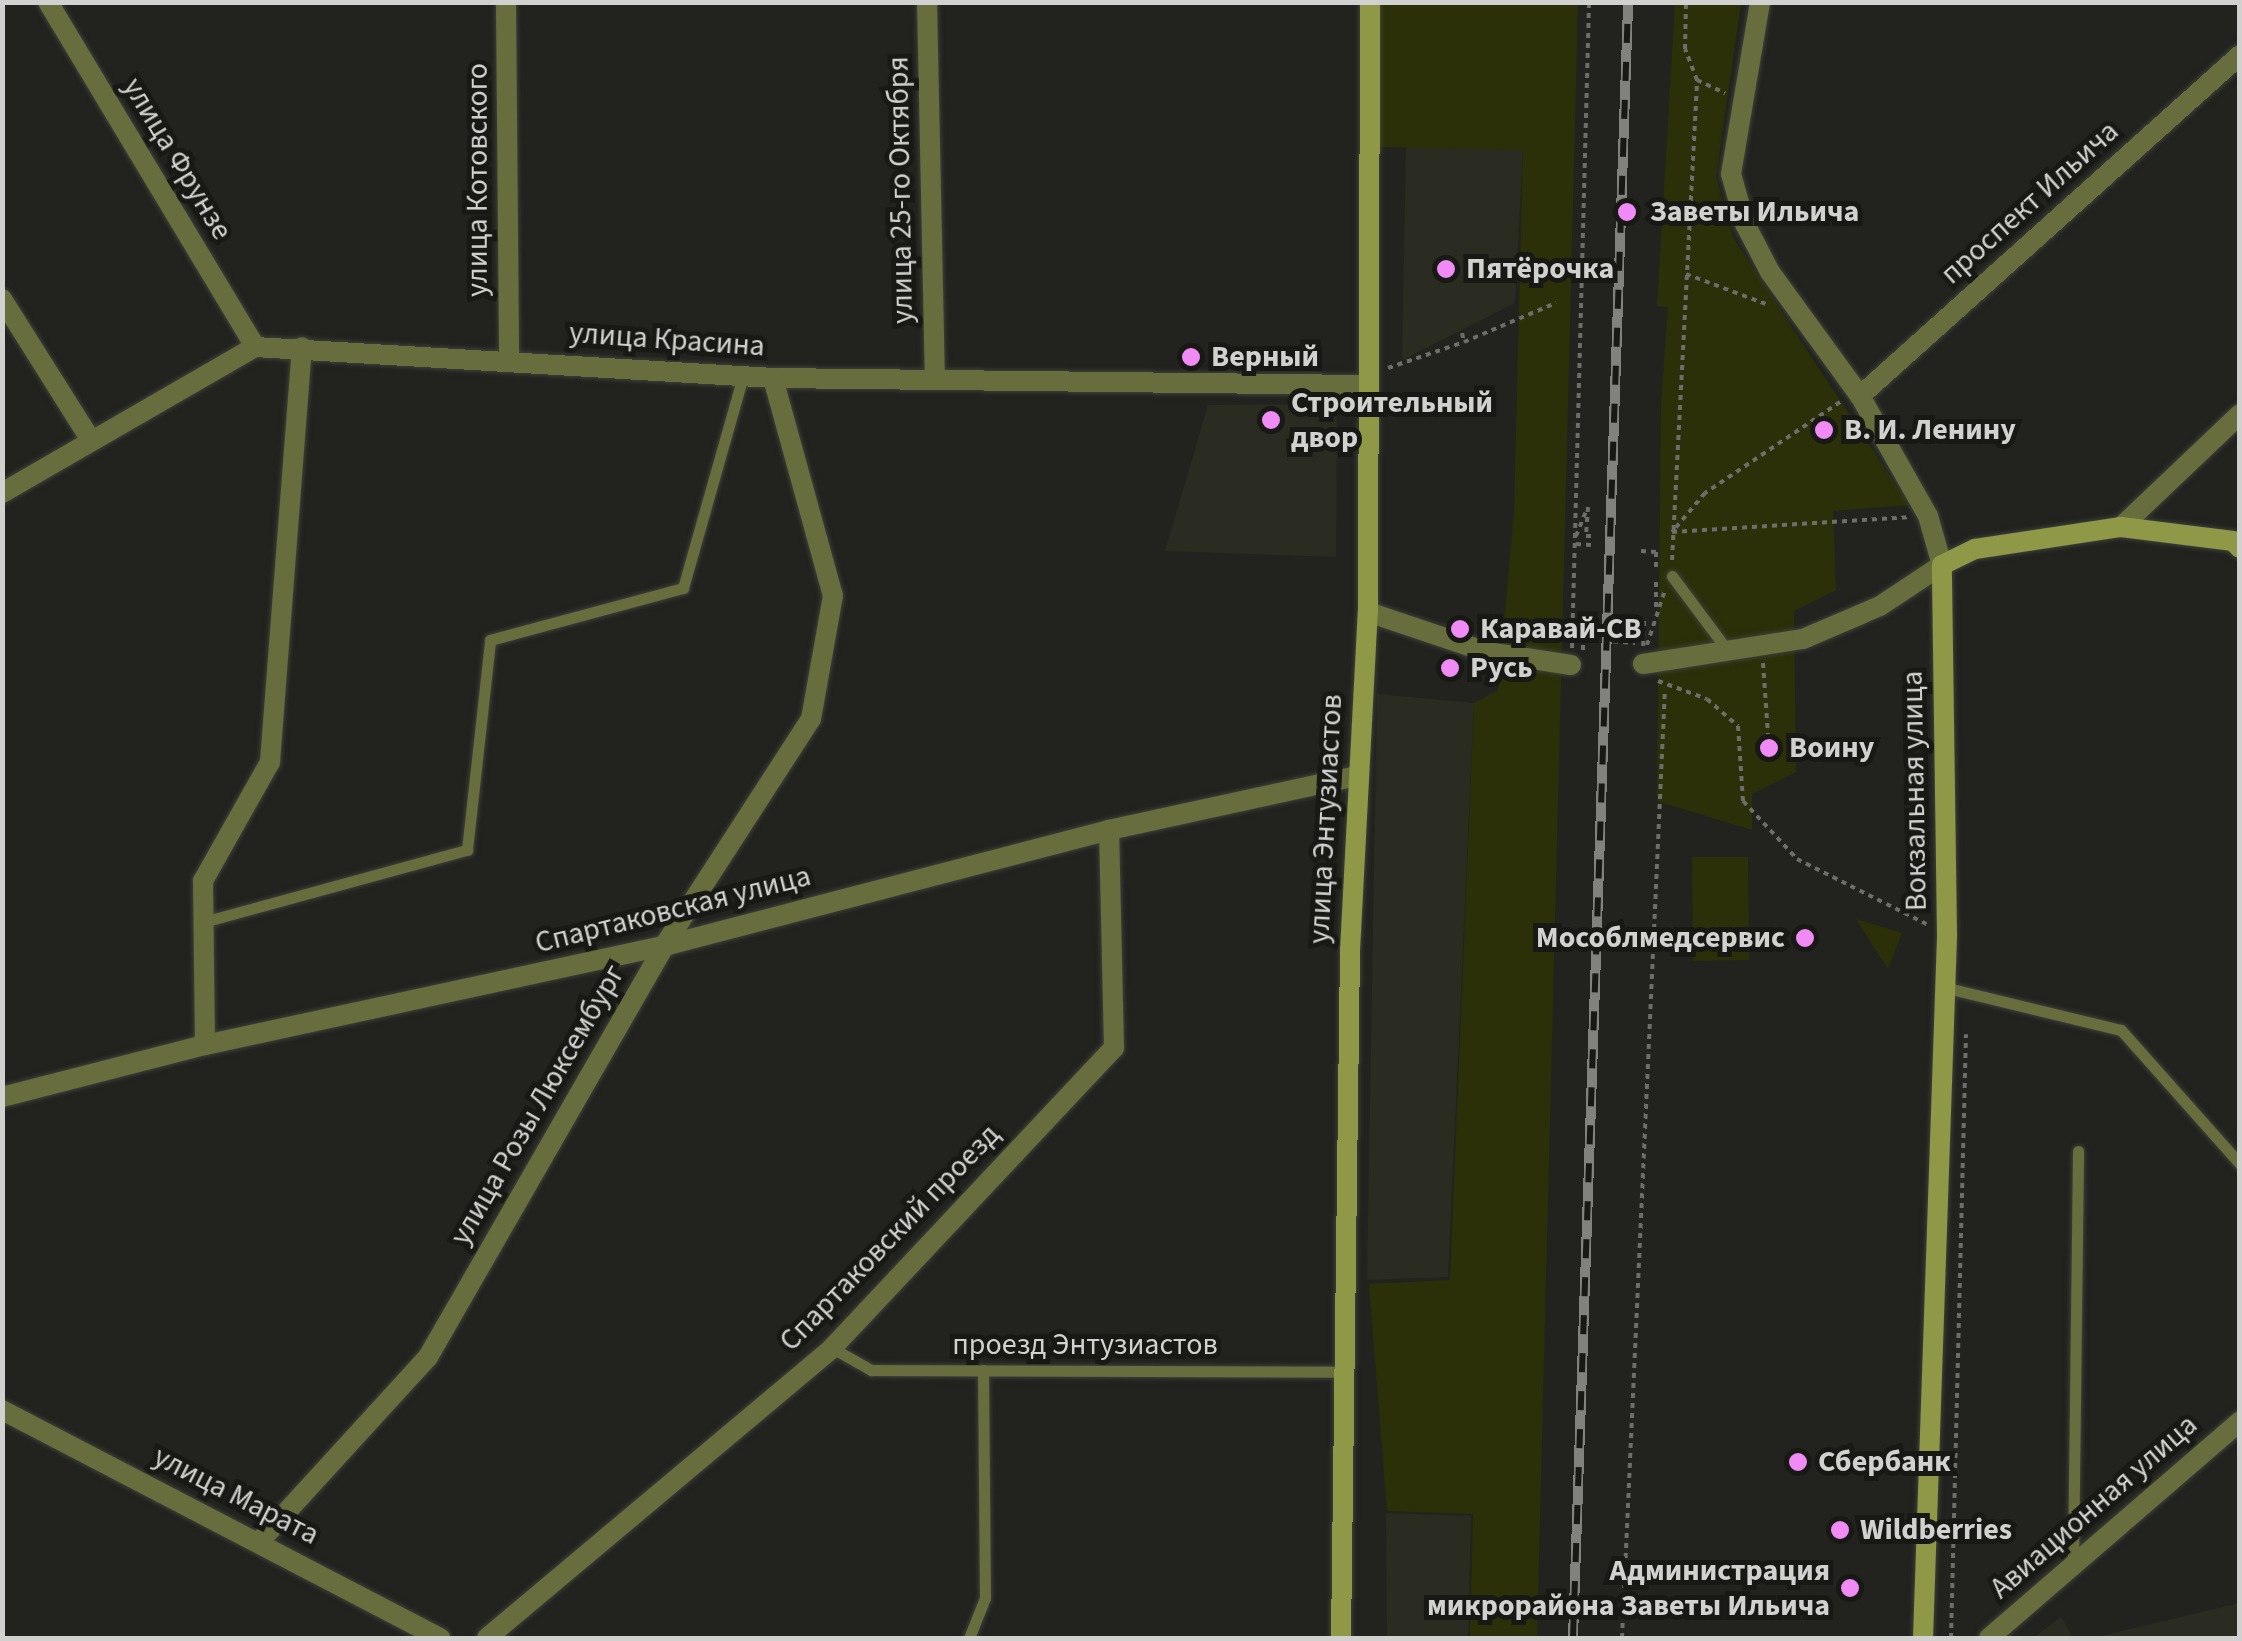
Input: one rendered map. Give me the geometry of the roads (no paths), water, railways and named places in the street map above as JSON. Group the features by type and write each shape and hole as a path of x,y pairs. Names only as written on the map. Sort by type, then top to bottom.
{"street":[{"name":"улица Фрунзе","path":"48,2 255,347"},
{"name":"улица Котовского","path":"506,2 509,358"},
{"name":"улица 25-го Октября","path":"927,2 935,377"},
{"name":"улица Энтузиастов","path":"1341,1638 1356,776 1368,612 1370,2"},
{"name":"Вокзальная улица","path":"1760,2 1732,174 1745,224 1770,272 1858,394 1928,516 1942,565 1948,935 1924,1638"},
{"name":"проспект Ильича","path":"1858,394 2240,55"},
{"path":"2,299 90,439"},
{"name":"улица Красина","path":"2,492 255,347 509,358 772,378 1368,380"},
{"path":"206,1045 203,880 270,762 302,347"},
{"name":"улица Розы Люксембург","path":"260,1542 428,1356 664,946 811,719 833,596 772,378"},
{"path":"2121,527 2240,414"},
{"path":"1645,663 1803,639 1880,606 1942,565 1975,549 2121,527 2232,541 2240,548"},
{"path":"1368,612 1487,652 1571,665"},
{"name":"Спартаковская улица","path":"2,1097 206,1045 664,946 1109,830 1356,776"},
{"name":"Спартаковский проезд","path":"487,1638 832,1348 1114,1048 1109,830"},
{"name":"улица Марата","path":"2,1410 440,1638"},
{"name":"Авиационная улица","path":"1989,1638 2240,1421"}],"lane":[{"path":"203,922 467,850 490,640 683,588 743,376"},
{"path":"1672,576 1728,650"},
{"path":"1946,988 2121,1030 2240,1164"},
{"path":"2073,1565 2078,1152"},
{"name":"проезд Энтузиастов","path":"832,1348 872,1370 1344,1372"},
{"path":"970,1638 985,1598 983,1370"}],"railway":[{"path":"1573,1638 1628,2"}],"place":[{"name":"Заветы Ильича","path":"1627,212"},
{"name":"Пятёрочка","path":"1446,269"},
{"name":"Верный","path":"1191,357"},
{"name":"Строительный двор","path":"1271,420"},
{"name":"В. И. Ленину","path":"1824,430"},
{"name":"Каравай-СВ","path":"1460,629"},
{"name":"Русь","path":"1450,668"},
{"name":"Воину","path":"1769,748"},
{"name":"Мособлмедсервис","path":"1805,938"},
{"name":"Сбербанк","path":"1798,1462"},
{"name":"Wildberries","path":"1840,1530"},
{"name":"Администрация микрорайона Заветы Ильича","path":"1850,1588"}]}
